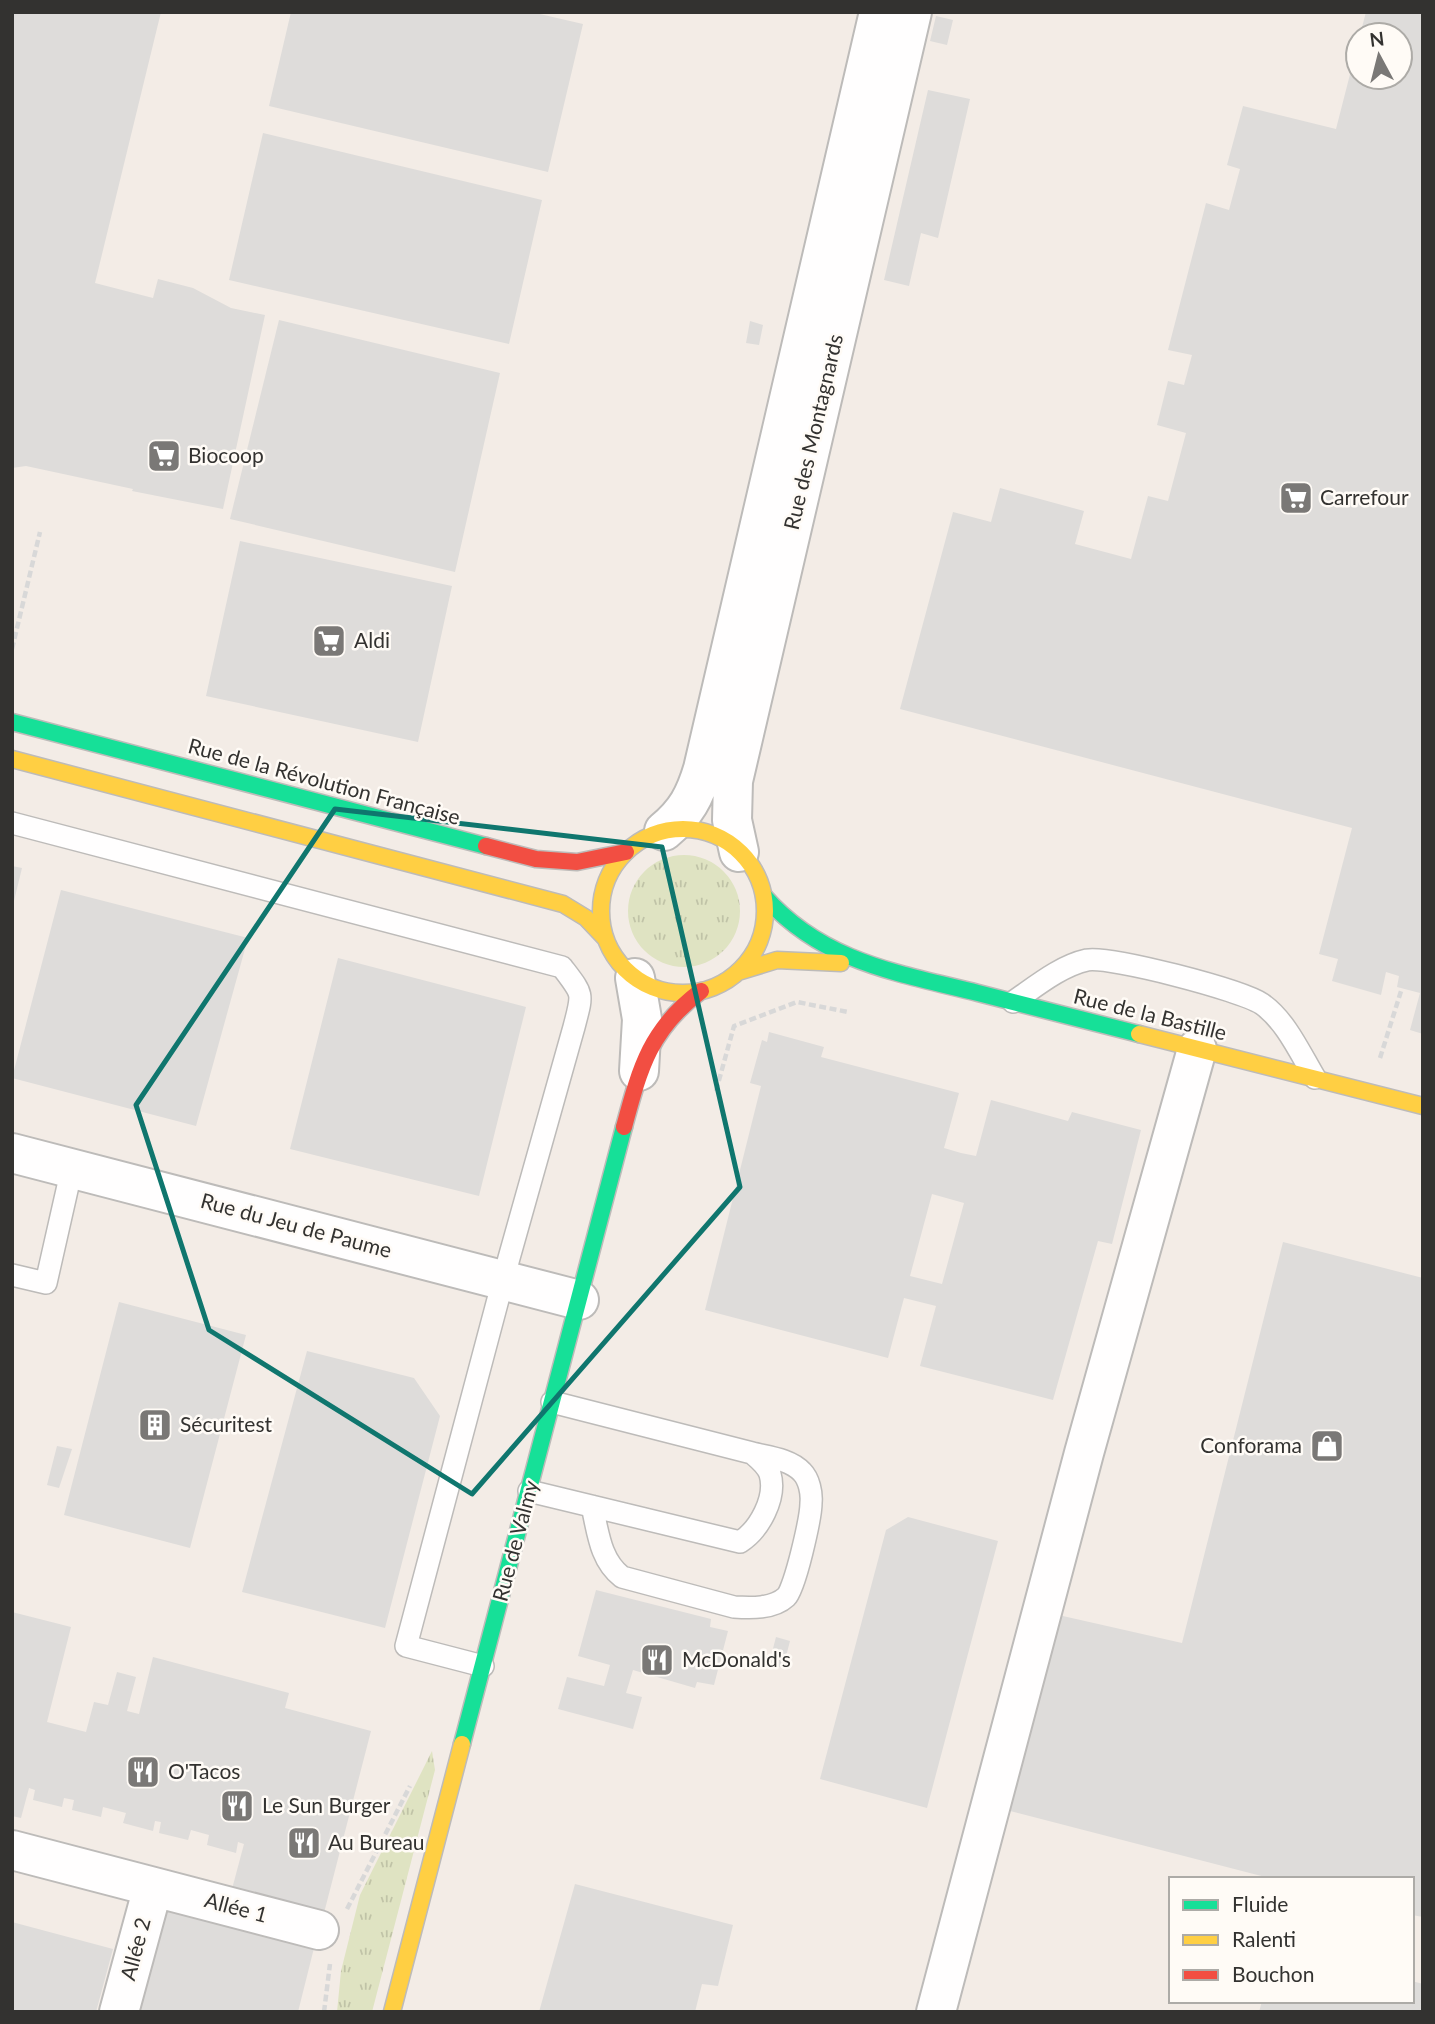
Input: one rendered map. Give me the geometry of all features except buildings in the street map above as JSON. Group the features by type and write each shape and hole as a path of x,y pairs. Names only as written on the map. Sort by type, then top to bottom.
{"street":[{"name":"Rue des Montagnards","path":"664,831 684,814 692,803 703,769 879,12"},
{"name":"Rue des Montagnards","path":"739,852 732,820 733,781 912,12"},
{"name":"Rue de la Révolution Française","path":"12,722 536,859 577,862 626,852"},
{"path":"12,759 563,904 586,918 605,938"},
{"path":"685,829 705,832 723,840 753,867 764,896 765,917 761,938 751,956 738,972 721,984 701,991 672,992 635,978 614,956 605,938 601,918 602,897 608,877 626,852 644,839 664,831 685,829"},
{"name":"Rue de la Bastille","path":"764,896 779,914 804,936 820,946 868,965 1423,1106"},
{"name":"Rue de la Bastille","path":"738,972 777,960 868,965"},
{"name":"Rue de Valmy","path":"392,2012 639,1071 642,1019 635,978"},
{"name":"Rue de Valmy","path":"639,1071 663,1024 673,1012 701,991"},
{"path":"936,2012 1086,1443 1197,1049"},
{"name":"Rue du Jeu de Paume","path":"12,1153 579,1300"},
{"name":"Allée 1","path":"12,1850 333,1932"},
{"name":"Allée 2","path":"119,2012 153,1887"}],"lane":[{"path":"12,822 562,967 580,992 580,1003 406,1646 483,1666"},
{"path":"1013,1002 1060,971 1087,960 1115,961 1236,992 1262,1004 1283,1026 1315,1079"},
{"path":"12,1275 46,1283 72,1168"},
{"path":"552,1402 784,1461 802,1472 810,1490 811,1503 790,1592 776,1604 752,1608 734,1607 622,1577 603,1552 592,1506"},
{"path":"529,1491 740,1542 752,1534 760,1522 770,1490 770,1474 764,1463 752,1453"}],"path":[{"path":"12,649 40,532"},
{"path":"1369,1092 1402,988"},
{"path":"716,1091 734,1026 797,1002 848,1012"},
{"path":"324,2012 333,1932 413,1779"}],"highlighted area":[{"path":"335,809 662,847 740,1187 472,1494 209,1330 136,1105"}],"shaded area":[{"path":"12,12 1423,12 1423,2012 12,2012"}],"green space":[{"path":"684,855 705,859 723,872 736,890 740,911 736,932 723,950 705,963 684,967 663,963 645,950 632,932 628,911 632,890 645,872 663,859"},
{"path":"432,1751 435,1770 372,2012 337,2012 341,1971 360,1895"}],"traffic: fast":[{"path":"12,722 486,846"},
{"path":"764,896 811,936 863,962 919,979 1139,1034"},
{"path":"462,1744 624,1127"}],"traffic: slow":[{"path":"12,759 563,904 586,918 605,938"},
{"path":"683,829 714,835 741,853 759,880 765,911 759,942 741,969 714,987 683,993 652,987 625,969 607,942 601,911 607,880 625,853 652,835 683,829"},
{"path":"738,972 777,960 841,963"},
{"path":"1139,1034 1423,1106"},
{"path":"392,2012 462,1744"}],"traffic: jam":[{"path":"486,846 536,859 577,862 626,852"},
{"path":"624,1127 642,1068 658,1035 684,1005 701,991"}],"place":[{"name":"Biocoop","path":"164,456"},
{"name":"Carrefour","path":"1296,498"},
{"name":"Aldi","path":"329,641"},
{"name":"Sécuritest","path":"155,1425"},
{"name":"Conforama","path":"1327,1446"},
{"name":"McDonald's","path":"657,1660"},
{"name":"O'Tacos","path":"143,1772"},
{"name":"Le Sun Burger","path":"237,1806"},
{"name":"Au Bureau","path":"304,1843"}]}
